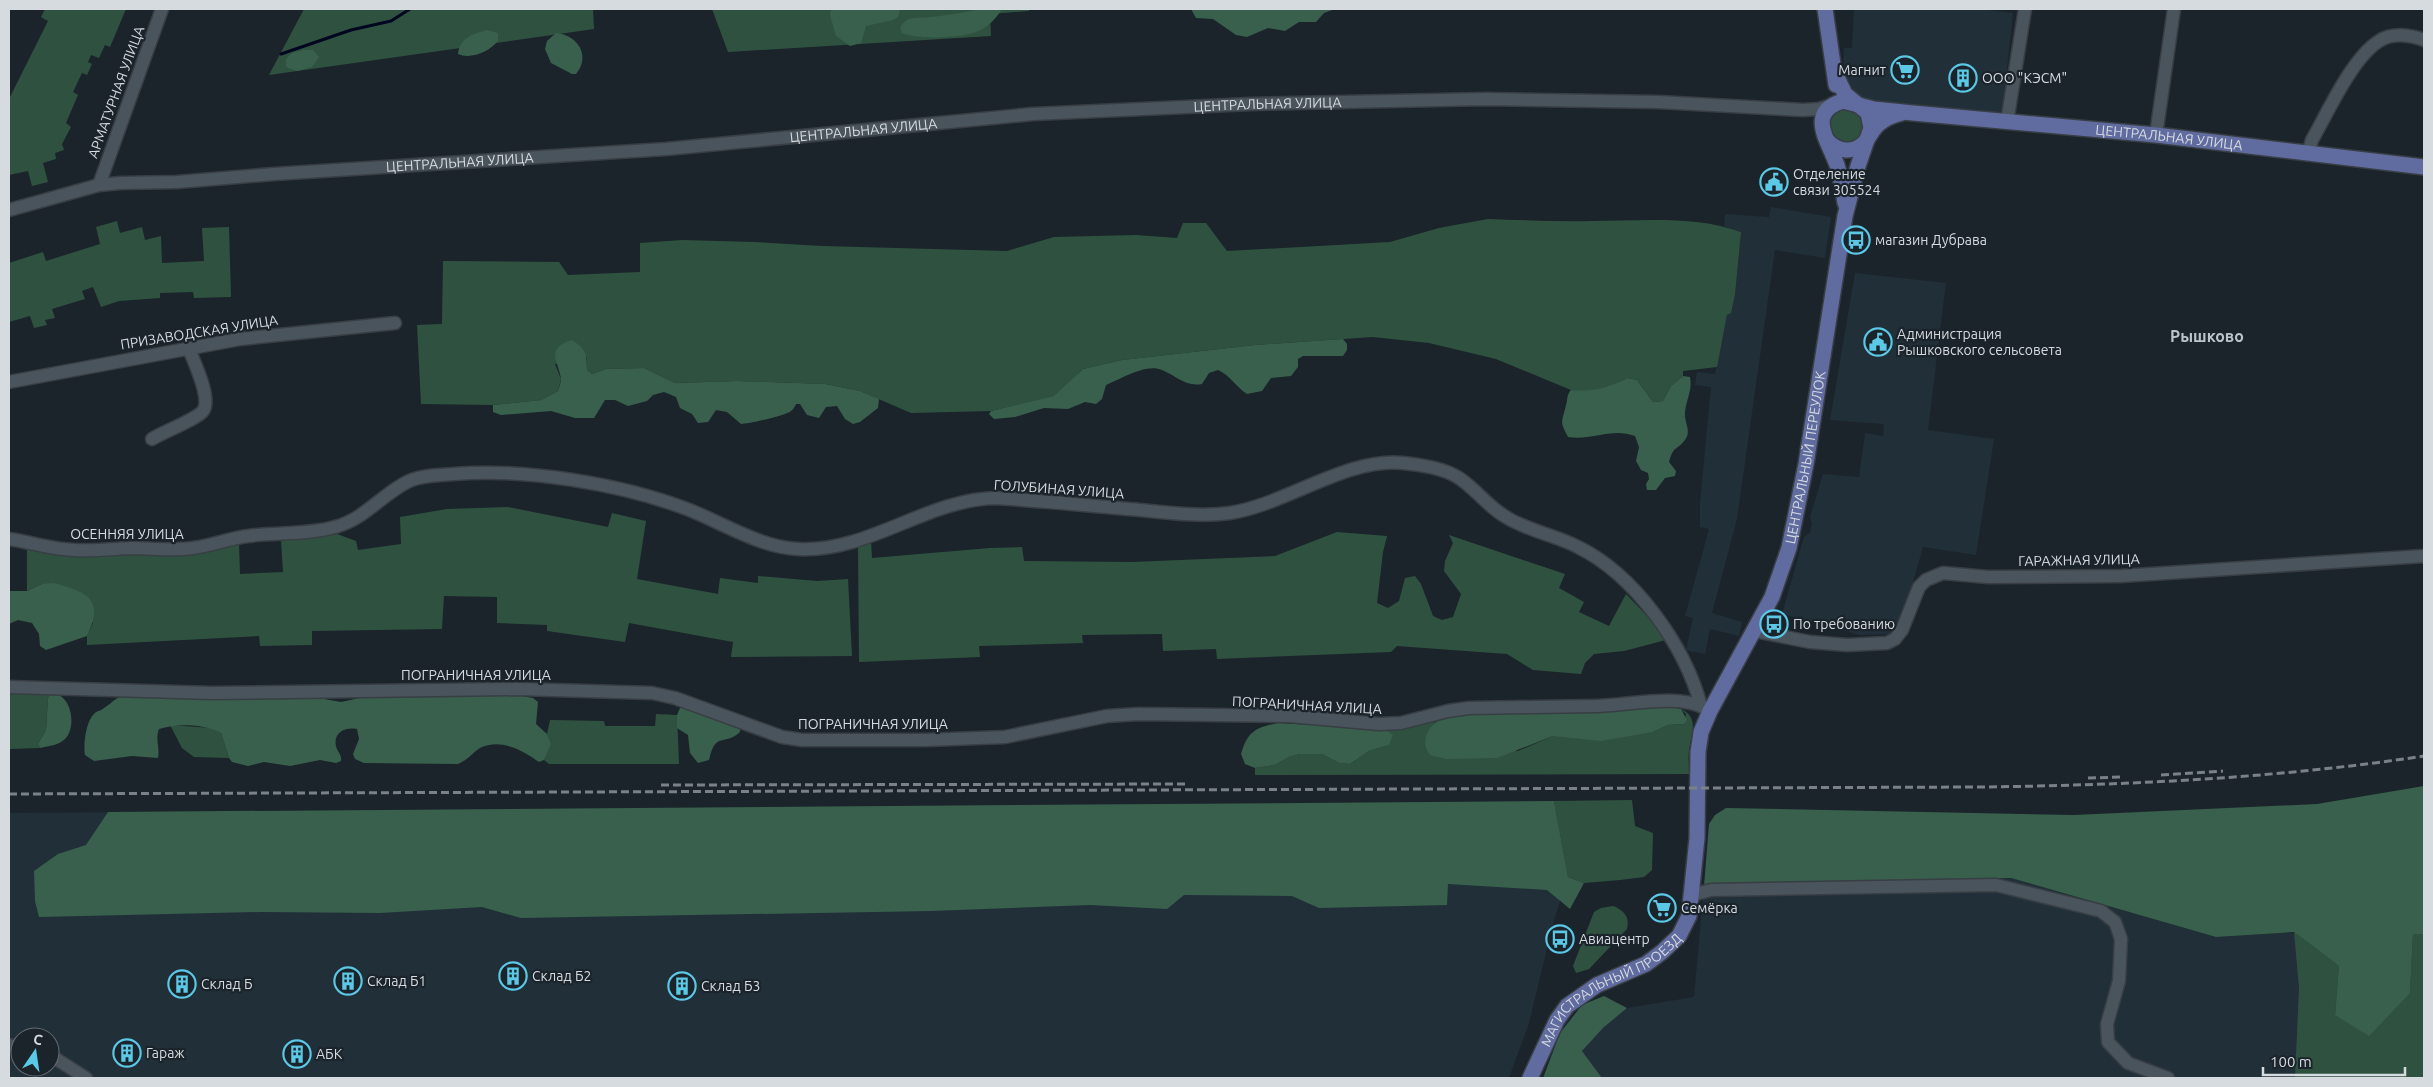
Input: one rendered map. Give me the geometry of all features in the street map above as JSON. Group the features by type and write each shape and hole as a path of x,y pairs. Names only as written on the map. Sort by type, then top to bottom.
{"main road":[{"path":"1825,9 1836,75 1836,89 1832,105"},
{"path":"1836,75 1844,94 1860,105 1870,118 1871,128 1858,166 1845,216"},
{"path":"1845,216 1843,187 1838,166 1824,133 1825,112 1832,105 1843,101 1913,113"},
{"path":"1824,133 1834,147 1848,150 1857,148 1886,118 1904,113 1913,113"},
{"name":"ЦЕНТРАЛЬНАЯ УЛИЦА","path":"1913,113 2156,135 2424,167"},
{"name":"ЦЕНТРАЛЬНЫЙ ПЕРЕУЛОК","path":"1706,708 1723,686 1755,631 1778,580 1794,525 1832,304 1845,216"},
{"name":"МАГИСТРАЛЬНЫЙ ПРОЕЗД","path":"1530,1078 1557,1020 1567,1006 1597,985 1638,967 1662,952 1685,926 1692,894 1699,742 1706,708"}],"street":[{"name":"АРМАТУРНАЯ УЛИЦА","path":"99,185 162,9"},
{"path":"2007,122 2025,9"},
{"path":"2156,135 2174,9"},
{"path":"2308,154 2312,140 2357,62 2380,40 2408,34 2424,40"},
{"name":"ЦЕНТРАЛЬНАЯ УЛИЦА","path":"9,210 99,185 177,182 656,149 1043,114 1251,104 1477,100 1723,105 1803,110 1819,109 1832,105"},
{"path":"1803,110 1816,116 1824,133"},
{"name":"ПРИЗАВОДСКАЯ УЛИЦА","path":"9,382 240,339 395,323"},
{"path":"152,439 199,415 206,407 206,395 189,349"},
{"name":"ГОЛУБИНАЯ УЛИЦА","path":"245,536 302,533 335,527 354,521 396,488 412,480 458,473 517,474 560,479 632,492 690,510 755,539 798,549 823,548 856,540 940,508 982,498 1181,514 1230,513 1268,502 1364,466 1404,463 1447,472 1459,477 1498,513 1514,522 1577,546 1602,561 1639,597 1668,633 1692,676 1706,708"},
{"name":"ОСЕННЯЯ УЛИЦА","path":"9,539 74,550 189,549 245,536"},
{"name":"ГАРАЖНАЯ УЛИЦА","path":"1755,631 1774,636 1828,643 1887,643 1895,639 1902,630 1919,586 1926,580 1943,573 1988,576 2121,576 2424,556"},
{"name":"ПОГРАНИЧНАЯ УЛИЦА","path":"9,687 212,693 519,689 652,693 675,698 792,739 885,740 1005,737 1107,716 1138,714 1289,716 1379,724 1401,723 1448,711 1469,708 1600,706 1660,702 1706,708"},
{"path":"1692,894 1711,890 1996,885 2101,911 2116,922 2121,939 2119,981 2107,1024 2108,1042 2128,1063 2168,1078"},
{"path":"60,1061 86,1078"}],"shaded area":[{"path":"1854,9 1979,9 2013,13 2002,116 1866,101 1854,92 1843,75 1844,48 1852,48"},
{"path":"1771,207 1831,217 1825,258 1775,250 1737,519 1712,613 1742,622 1739,636 1710,629 1705,654 1686,650 1693,618 1685,616 1709,529 1700,527 1700,503 1711,387 1695,385 1697,372 1715,374 1727,315 1731,313 1735,295 1741,232 1724,226 1725,214 1769,217"},
{"path":"1855,273 1946,283 1928,430 1994,439 1976,555 1923,547 1905,610 1890,634 1860,635 1782,614 1804,537 1810,533 1812,524 1810,517 1823,474 1859,477 1865,433 1883,436 1884,424 1830,420"},
{"path":"1592,801 1554,920 1529,1023 1509,1078 9,1078 9,813"},
{"path":"2011,878 2216,937 2282,933 2424,934 2424,1078 1602,1078 1582,1051 1603,1028 1627,1008 1694,997 1704,886"}],"green space":[{"path":"45,9 126,9 110,47 105,45 99,58 91,55 88,62 92,64 87,75 82,73 73,92 78,95 66,123 71,127 62,144 64,150 55,153 56,159 43,163 48,182 32,186 28,171 9,175 9,99 48,21 41,17"},
{"path":"304,9 593,9 594,29 269,75"},
{"path":"712,9 1029,9 1029,11 990,14 991,36 728,52"},
{"path":"831,9 900,9 898,17 893,20 866,26 861,43 850,46 836,36 830,15"},
{"path":"978,9 1002,9 988,25 976,32 960,36 918,37 902,33 900,28 906,21 913,18 948,15"},
{"path":"1191,9 1335,9 1324,13 1316,22 1299,22 1285,31 1268,28 1247,37 1236,35 1213,19 1196,18"},
{"path":"487,30 498,33 498,41 495,45 480,54 463,56 458,54 464,40"},
{"path":"556,33 571,38 580,48 582,60 576,74 572,74 551,63 545,49 547,41"},
{"path":"313,50 319,57 312,67 297,71 286,67 286,59 292,53"},
{"path":"1847,109 1854,110 1859,114 1863,119 1863,133 1859,138 1854,142 1847,143 1840,142 1835,138 1831,133 1830,126 1831,119 1835,114 1840,110"},
{"path":"1488,219 1566,221 1667,220 1705,223 1741,232 1735,295 1731,313 1727,315 1717,367 1683,371 1683,376 1671,386 1663,401 1653,402 1637,380 1627,378 1614,385 1588,392 1571,390 1496,359 1429,343 1373,337 1255,345 1122,360 1083,369 1055,396 991,411 911,413 860,391 825,384 738,381 675,383 644,368 606,369 592,374 587,370 587,357 555,364 561,379 558,391 541,400 493,405 421,404 417,325 442,324 443,261 559,262 568,275 640,272 640,243 682,240 1007,251 1054,237 1136,235 1177,238 1183,223 1206,223 1227,251 1390,242 1439,228"},
{"path":"117,221 120,233 142,227 145,240 161,236 162,263 204,261 202,228 229,227 231,297 194,298 193,292 160,293 160,298 119,301 101,307 93,287 82,291 85,299 52,309 55,318 45,320 47,325 34,328 30,316 9,322 9,263 43,252 46,261 100,244 96,227"},
{"path":"1343,339 1347,344 1347,350 1343,356 1303,356 1298,359 1298,367 1291,376 1271,378 1262,391 1247,394 1218,370 1209,373 1202,384 1196,385 1156,368 1141,370 1106,385 1102,399 1096,404 1085,402 1068,409 1044,408 1015,417 994,419 989,414 991,411 1054,396 1083,369 1122,360 1255,345"},
{"path":"572,340 585,352 587,370 592,374 606,369 644,368 675,383 738,381 825,384 860,391 879,399 878,408 860,422 853,424 845,419 837,406 826,407 819,418 807,415 800,404 796,404 792,410 783,415 741,424 727,412 716,410 708,422 698,423 692,414 680,408 676,397 664,392 653,395 647,401 628,406 615,400 605,400 594,418 575,418 551,411 501,415 493,412 493,405 541,400 558,391 561,379 556,362 556,352 563,344"},
{"path":"1683,376 1690,377 1691,382 1685,412 1688,434 1674,450 1669,462 1676,471 1675,476 1665,478 1656,490 1647,490 1648,473 1641,470 1636,461 1639,447 1635,436 1610,433 1577,438 1568,437 1565,431 1562,424 1571,390 1600,388 1627,378 1637,380 1653,402 1663,401 1671,386"},
{"path":"508,507 608,527 612,513 646,521 637,579 718,594 720,578 758,583 758,576 817,581 848,579 852,656 731,657 733,642 629,623 625,642 547,631 547,625 497,623 497,597 444,596 442,629 312,631 312,645 260,646 259,636 87,645 87,636 93,623 42,584 27,591 27,548 239,544 240,574 283,572 281,540 337,534 356,541 358,550 401,544 400,517 447,509"},
{"path":"1337,532 1387,536 1383,552 1377,603 1388,608 1399,601 1405,578 1415,576 1421,584 1433,616 1442,620 1453,617 1461,594 1444,571 1445,561 1453,543 1449,535 1565,574 1559,588 1584,602 1579,612 1609,626 1626,594 1651,620 1666,640 1624,651 1594,654 1585,663 1581,674 1533,670 1507,654 1397,646 1391,652 1217,659 1216,649 1163,651 1162,634 1082,635 1083,643 979,646 980,657 859,662 858,546 871,541 872,558 1022,547 1024,561 1132,562 1275,556"},
{"path":"54,583 84,594 90,599 94,613 87,636 46,650 40,646 39,634 32,623 18,620 9,624 9,591 27,591 42,584"},
{"path":"9,693 51,693 48,698 46,730 38,744 40,748 9,749"},
{"path":"51,693 58,694 67,704 70,711 71,725 64,740 54,745 40,748 38,744 46,730 48,698"},
{"path":"127,695 313,697 341,702 374,695 522,696 533,698 538,702 536,724 547,734 551,744 544,760 539,762 519,750 495,744 480,748 465,761 458,764 364,763 355,759 353,754 359,739 357,729 349,729 341,732 336,737 336,746 341,761 336,763 320,760 290,766 264,762 248,766 232,762 221,733 199,726 182,725 159,729 157,736 158,758 132,756 94,761 85,755 84,751 87,727 91,717 117,699"},
{"path":"1666,706 1681,709 1687,720 1684,724 1668,725 1653,732 1601,741 1553,736 1497,758 1446,759 1430,755 1425,744 1425,739 1433,725 1444,718 1458,715"},
{"path":"686,707 740,727 740,732 718,742 709,760 698,763 690,753 688,735 677,728 677,715 680,708"},
{"path":"1681,709 1691,717 1693,727 1689,753 1689,774 1255,775 1255,768 1275,765 1289,757 1300,754 1322,754 1339,763 1350,764 1369,751 1389,745 1384,729 1446,717 1435,722 1428,731 1518,751 1553,736 1653,732 1668,725 1684,724 1686,714"},
{"path":"656,714 677,715 679,764 549,764 544,760 550,744 547,734 550,720 604,721 605,726 655,726"},
{"path":"1278,723 1384,729 1393,735 1389,745 1369,751 1350,764 1339,763 1322,754 1300,754 1289,757 1275,765 1255,768 1245,764 1241,754 1250,735 1258,729"},
{"path":"170,725 212,728 221,733 229,758 194,757 182,748"},
{"path":"2424,786 2424,934 2413,934 2410,993 2369,1036 2335,1015 2339,966 2294,932 2216,937 2011,878 1704,886 1709,824 1715,815 1726,808 2074,815 2317,804"},
{"path":"1632,800 1635,826 1653,833 1652,870 1644,877 1584,883 1568,877 1554,801"},
{"path":"1554,801 1568,877 1584,883 1570,909 1547,890 1448,884 1447,905 1319,908 1292,896 1184,895 1167,909 1090,905 931,911 521,918 482,907 380,913 261,912 39,917 35,901 34,871 58,854 86,845 108,812"},
{"path":"1613,906 1625,914 1628,921 1627,929 1589,969 1576,973 1573,966 1594,912 1601,908"},
{"path":"2294,932 2339,966 2335,1015 2410,993 2413,933 2424,934 2424,1078 2295,1078 2299,988"},
{"path":"1604,996 1627,1008 1603,1028 1582,1051 1602,1078 1543,1078 1560,1033 1582,1005"}],"waterway":[{"path":"281,54 351,30 391,21 410,9"}],"railway":[{"path":"9,794 1984,787 2205,779 2315,770 2424,756"},
{"path":"2161,775 2223,771"},
{"path":"2088,778 2123,777"},
{"path":"661,785 1186,784"}],"place":[{"name":"Магнит","path":"1905,70"},
{"name":"ООО \"КЭСМ\"","path":"1963,78"},
{"name":"Отделение связи 305524","path":"1774,182"},
{"name":"магазин Дубрава","path":"1856,240"},
{"name":"Администрация Рышковского сельсовета","path":"1878,342"},
{"name":"По требованию","path":"1774,624"},
{"name":"Семёрка","path":"1662,908"},
{"name":"Авиацентр","path":"1560,939"},
{"name":"Склад Б2","path":"513,976"},
{"name":"Склад Б1","path":"348,981"},
{"name":"Склад Б","path":"182,984"},
{"name":"Склад Б3","path":"682,986"},
{"name":"Гараж","path":"127,1053"},
{"name":"АБК","path":"297,1054"}],"district":[{"name":"Рышково","path":"2207,336"}]}
